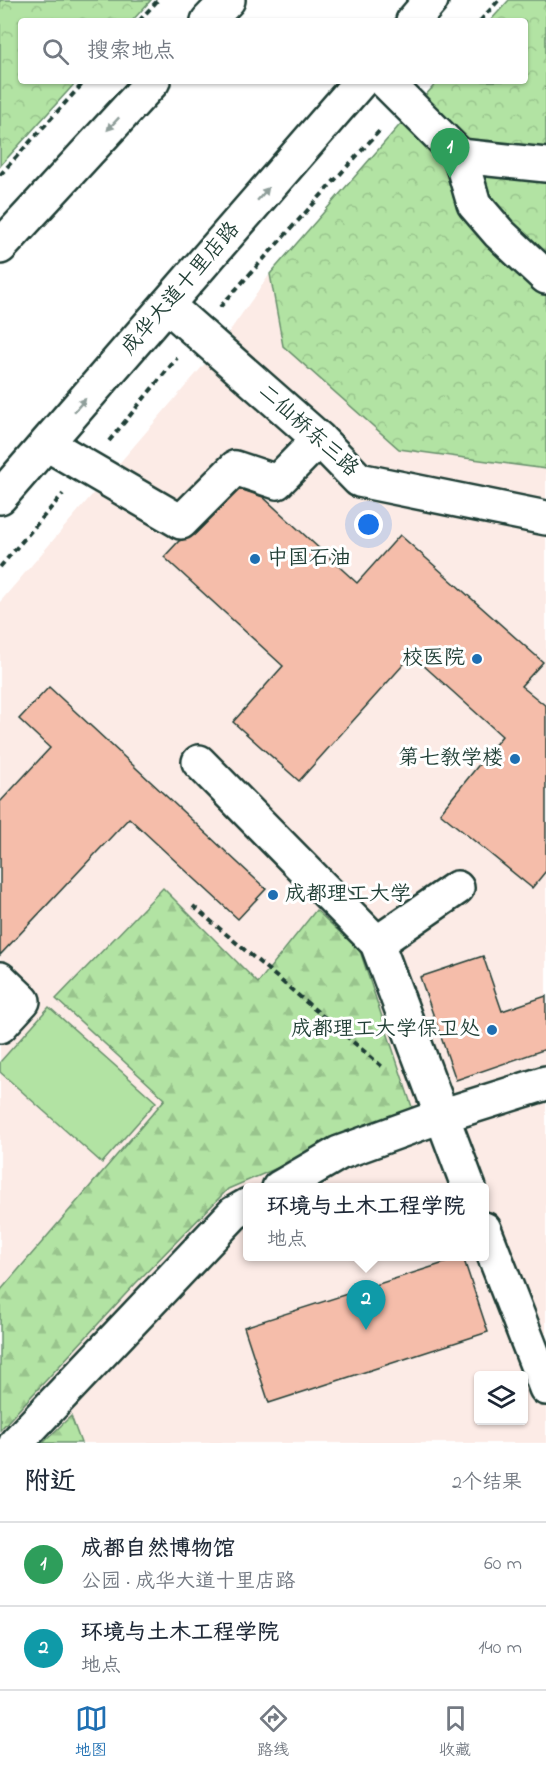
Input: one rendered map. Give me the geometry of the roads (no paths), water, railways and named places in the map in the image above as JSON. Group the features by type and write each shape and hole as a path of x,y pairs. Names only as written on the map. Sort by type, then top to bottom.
{"street":[{"path":"211,18 228,0"},
{"path":"416,18 431,0"},
{"path":"0,247 150,84"},
{"name":"成华大道十里店路","path":"0,496 358,84"},
{"path":"388,84 460,156 474,204 499,233 546,278"},
{"path":"460,156 546,165"},
{"name":"二仙桥东三路","path":"167,304 320,440 358,480 546,518"},
{"path":"47,444 182,522 236,468 277,482 320,440"},
{"path":"199,762 377,943 466,1183"},
{"path":"377,943 457,888"},
{"path":"0,979 22,1001 0,1026"},
{"path":"288,1183 339,1153 441,1116 546,1083"},
{"path":"16,1443 234,1213 243,1208"},
{"path":"489,1242 546,1388"}],"place":[{"name":"成都自然博物馆","path":"450,178"},
{"name":"中国石油","path":"255,559"},
{"name":"校医院","path":"477,659"},
{"name":"第七教学楼","path":"515,759"},
{"name":"成都理工大学","path":"273,895"},
{"name":"成都理工大学保卫处","path":"492,1030"},
{"name":"环境与土木工程学院","path":"366,1330"}]}
